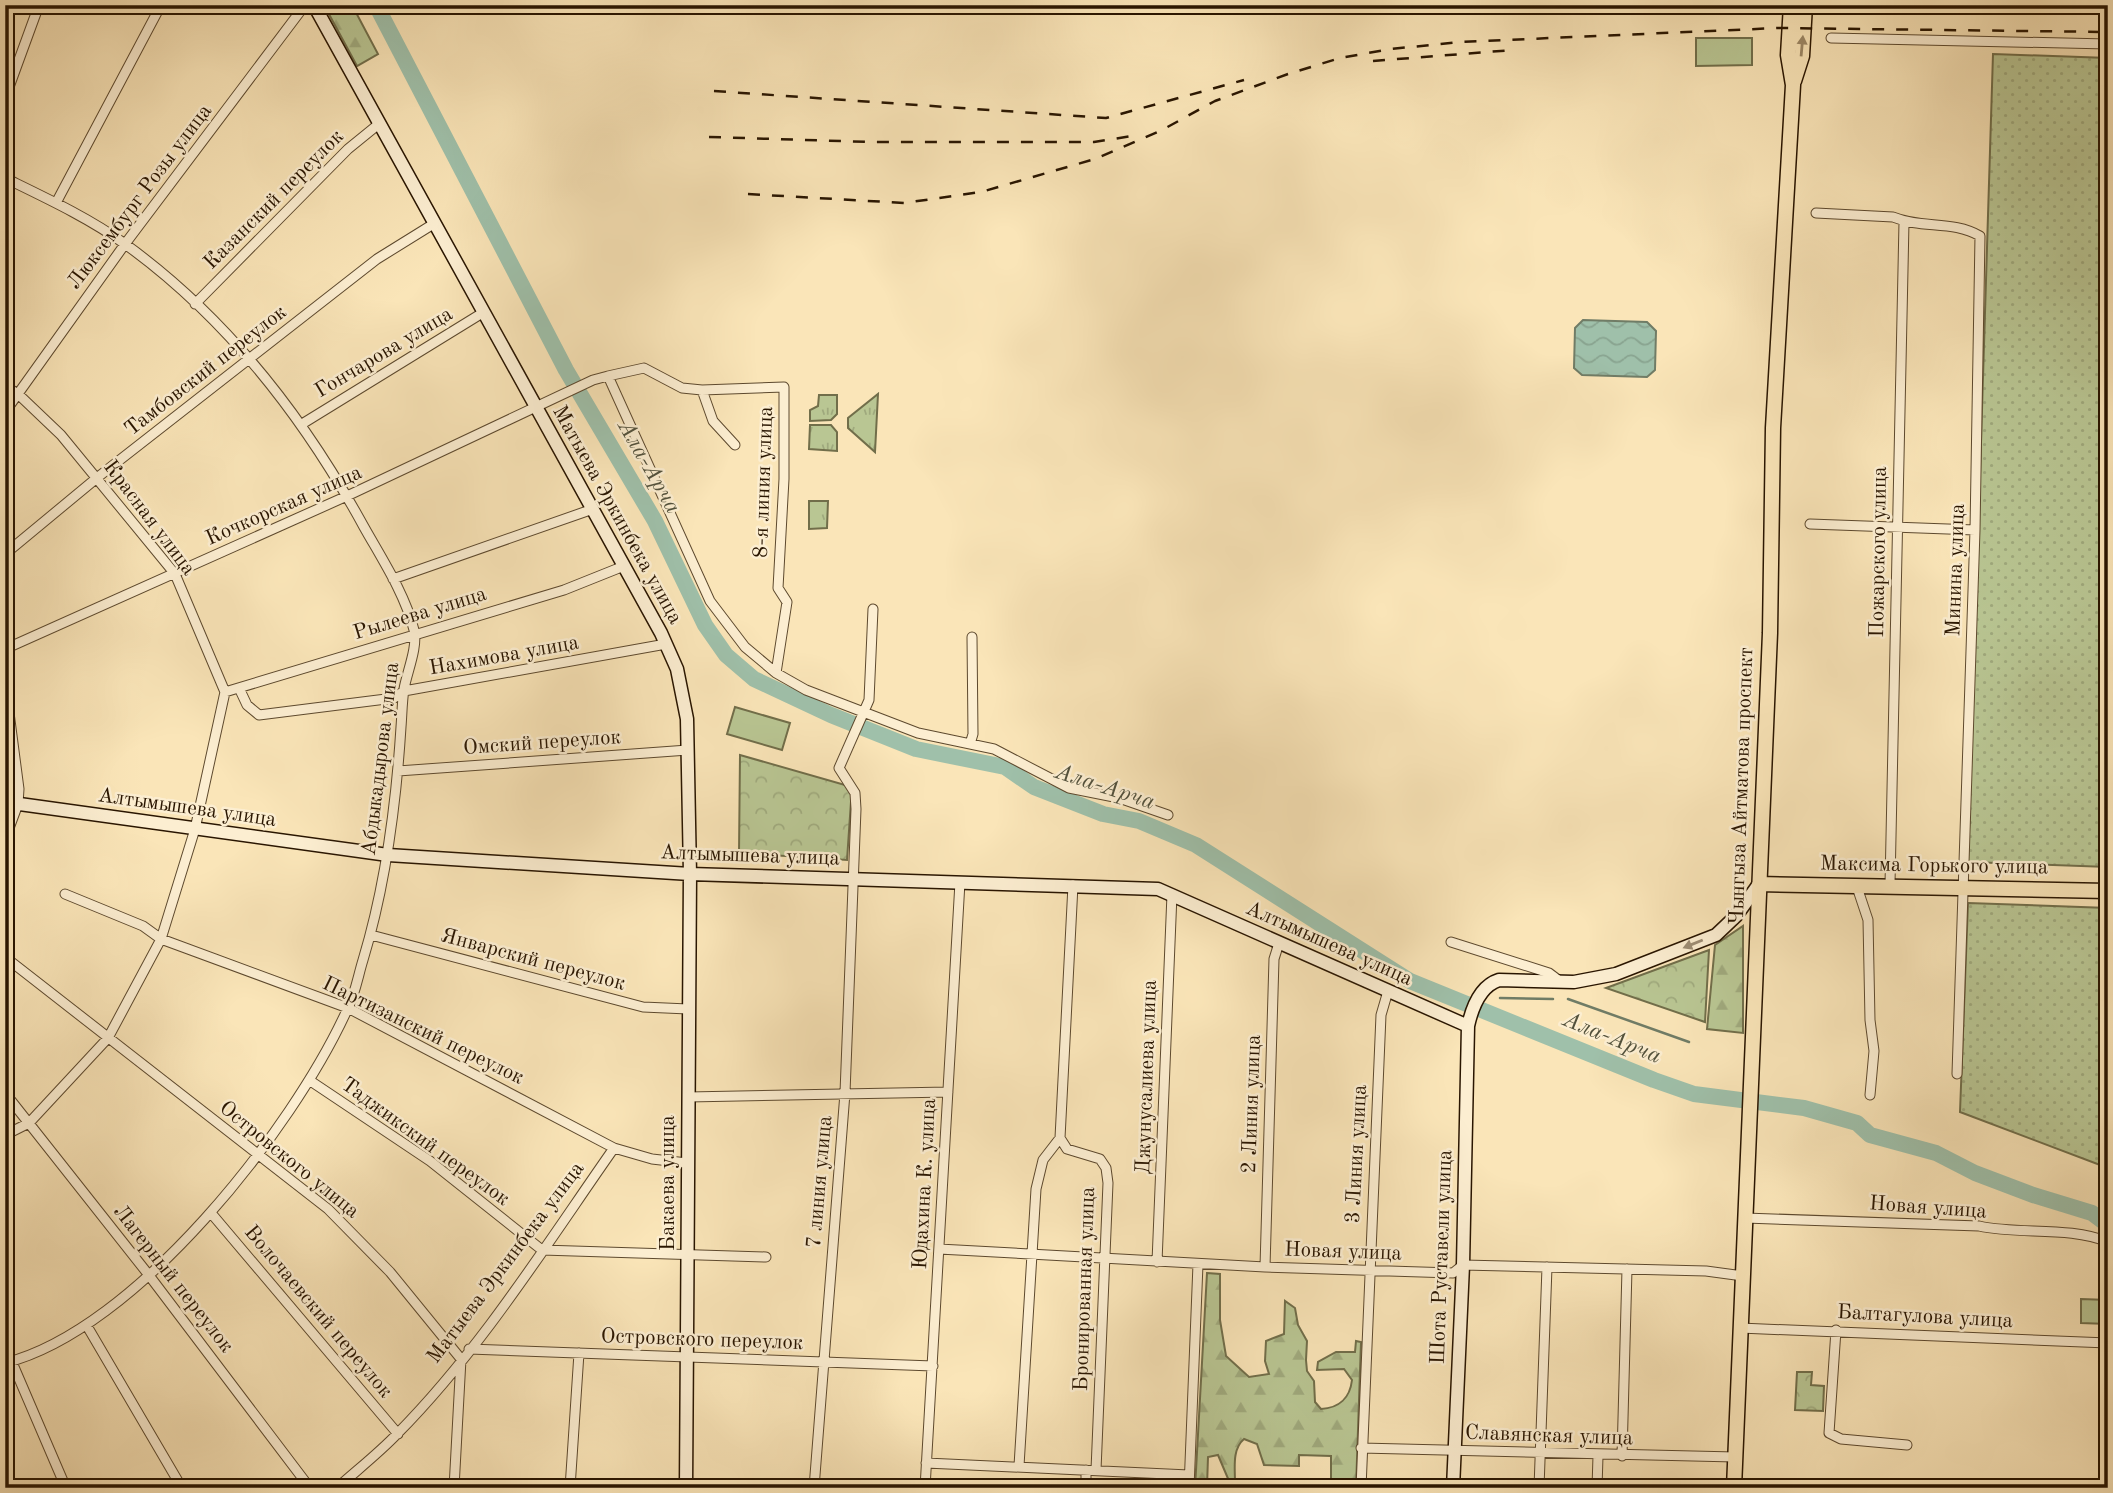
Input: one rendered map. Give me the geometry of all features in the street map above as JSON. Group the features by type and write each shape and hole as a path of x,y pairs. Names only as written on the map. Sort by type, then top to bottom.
{"main road":[{"name":"Матыева Эркинбека улица","path":"314,5 666,644 685,699 691,874 688,1097"},
{"name":"Чынгыза Айтматова проспект","path":"1734,1488 1770,633 1773,428 1793,85 1788,55 1798,8"},
{"name":"Алтымышева улица","path":"12,803 388,855 691,874 1144,888 1172,894 1388,991 1469,1023"},
{"name":"Максима Горького улица","path":"1759,884 1890,884 2108,891"},
{"path":"1469,1023 1479,997 1488,985 1499,980 1561,982 1616,974 1716,935 1736,916 1759,884"},
{"name":"Шота Руставели улица","path":"1453,1488 1463,1265 1469,1023"},
{"name":"Бакаева улица","path":"686,1488 688,1097"}],"street":[{"path":"5,98 39,5"},
{"path":"56,203 161,5"},
{"name":"Люксембург Розы улица","path":"5,412 125,244 305,5"},
{"path":"1831,38 2108,44"},
{"name":"Казанский переулок","path":"195,304 348,149 380,123"},
{"path":"5,178 56,203 125,244 195,304 271,382 302,424 347,496 393,579 415,633"},
{"name":"Минина улица","path":"1816,213 1893,217 1905,222 1964,226 1980,236 1975,530 1957,1074"},
{"name":"Пожарского улица","path":"1890,884 1905,222"},
{"name":"Тамбовский переулок","path":"5,554 98,477 377,259 435,223"},
{"name":"Гончарова улица","path":"302,424 484,312"},
{"name":"8-я линия улица","path":"564,394 593,380 644,368 682,388 702,390 784,387 784,480 778,588 786,602 776,673"},
{"path":"608,376 710,601 745,647 776,673 806,690 918,733 1010,755 1035,772 1069,788 1132,801 1168,815"},
{"name":"Красная улица","path":"5,386 19,394 98,477 175,574 225,692"},
{"path":"702,390 713,421 735,445"},
{"name":"Кочкорская улица","path":"5,649 347,496 564,394"},
{"path":"393,579 593,509"},
{"path":"1810,524 1975,530"},
{"name":"Рылеева улица","path":"225,692 564,590 624,566"},
{"path":"863,712 869,700 873,609"},
{"name":"Абдыкадырова улица","path":"9,1362 87,1326 148,1274 211,1213 260,1155 309,1080 348,1009 371,935 388,855 404,691 415,633"},
{"path":"970,744 973,734 972,637"},
{"name":"Нахимова улица","path":"239,688 247,705 259,715 394,698 404,691 666,644"},
{"path":"5,682 12,803 5,839"},
{"path":"5,1135 29,1123 108,1038 161,939 195,829 225,692"},
{"name":"7 линия улица","path":"814,1488 845,1093 856,799 839,768 863,712"},
{"name":"Омский переулок","path":"398,771 688,750"},
{"name":"Юдахина К. улица","path":"925,1488 960,882"},
{"path":"1856,884 1868,920 1870,1020 1874,1051 1870,1095"},
{"path":"1019,1466 1036,1189 1043,1160 1060,1138 1073,885"},
{"name":"Партизанский переулок","path":"65,894 143,926 161,939 348,1009 614,1148 652,1160 687,1163"},
{"name":"Джунусалиева улица","path":"1157,1262 1172,894"},
{"name":"Январский переулок","path":"371,935 643,1007 688,1009"},
{"path":"1451,942 1549,973 1561,982"},
{"name":"2 Линия улица","path":"1265,1267 1274,959 1279,943"},
{"name":"Островского улица","path":"5,957 328,1209 390,1272 461,1359"},
{"name":"3 Линия улица","path":"1361,1488 1381,1015 1388,991"},
{"name":"Таджикский переулок","path":"309,1080 430,1161 542,1250"},
{"name":"Бакаева улица","path":"688,1097 948,1092"},
{"name":"Лагерный переулок","path":"5,1093 148,1274 310,1488"},
{"name":"Бронированная улица","path":"1060,1138 1067,1149 1100,1159 1106,1168 1091,1470 1086,1488"},
{"name":"Матыева Эркинбека улица","path":"337,1488 398,1434 461,1359 614,1148"},
{"name":"Волочаевский переулок","path":"211,1213 398,1434"},
{"name":"Новая улица","path":"1745,1218 1979,1226 2005,1232 2092,1235 2108,1242"},
{"name":"Новая улица","path":"939,1249 1265,1267 1452,1273 1463,1265 1715,1272 1743,1276"},
{"path":"542,1250 766,1257"},
{"path":"1189,1488 1198,1264"},
{"path":"1539,1488 1547,1267"},
{"path":"1622,1456 1627,1269"},
{"path":"87,1326 182,1488"},
{"name":"Балтагулова улица","path":"1741,1328 2108,1343"},
{"path":"1836,1330 1829,1433 1841,1440 1907,1444"},
{"path":"5,1346 9,1362 66,1488"},
{"name":"Островского переулок","path":"469,1349 933,1366"},
{"path":"570,1488 579,1353"},
{"path":"454,1488 461,1359"},
{"name":"Славянская улица","path":"1361,1448 1735,1457"},
{"path":"1597,1488 1598,1455"},
{"path":"926,1463 1189,1475"}],"green space":[{"path":"324,5 352,5 378,54 357,66"},
{"path":"1696,38 1752,38 1752,65 1696,66"},
{"path":"1993,54 2108,58 2108,867 1968,862"},
{"path":"878,394 875,452 848,428 848,418"},
{"path":"819,395 837,395 837,414 831,420 810,421 810,410 818,406"},
{"path":"810,425 831,425 837,432 837,451 809,449"},
{"path":"809,501 828,501 827,528 809,529"},
{"path":"735,707 790,723 782,750 727,734"},
{"path":"740,755 852,787 847,860 739,853"},
{"path":"1968,903 2108,908 2108,1168 1960,1112"},
{"path":"1743,926 1743,1033 1707,1029 1715,945"},
{"path":"1709,950 1705,1022 1606,988"},
{"path":"1207,1273 1220,1274 1220,1320 1226,1356 1249,1377 1269,1374 1265,1361 1266,1341 1284,1334 1285,1301 1295,1308 1298,1325 1307,1341 1307,1371 1314,1381 1315,1402 1321,1409 1333,1407 1343,1401 1352,1380 1344,1369 1317,1370 1318,1362 1336,1352 1355,1352 1356,1341 1361,1342 1356,1488 1331,1488 1331,1456 1299,1455 1299,1466 1264,1465 1257,1444 1244,1439 1236,1453 1235,1482 1256,1484 1256,1488 1232,1488 1218,1455 1208,1457 1207,1487 1210,1488 1195,1488"},
{"path":"2081,1299 2108,1300 2108,1324 2081,1323"},
{"path":"1797,1372 1812,1372 1811,1385 1824,1386 1823,1411 1795,1410"}],"water":[{"path":"1583,320 1647,322 1656,331 1655,370 1647,377 1582,375 1574,368 1575,328"}],"waterway":[{"name":"Ала-Арча","path":"376,5 566,370 655,521 705,625 726,655 754,679 831,715 916,749 1005,767 1034,787 1103,814 1139,821 1196,845 1410,981 1654,1080 1694,1094 1804,1108 1857,1123 1870,1135 1936,1153 1975,1173 2092,1213 2108,1225"},
{"path":"1500,998 1553,999"},
{"path":"1568,999 1689,1042"}],"railway":[{"path":"748,194 904,203 981,192 1095,159 1162,130 1215,101 1288,74 1340,58 1391,49 1460,42 1778,28 2108,32"},
{"path":"1373,61 1513,50"},
{"path":"714,91 1106,118 1244,80"},
{"path":"709,137 872,142 1094,142 1132,136"}]}
